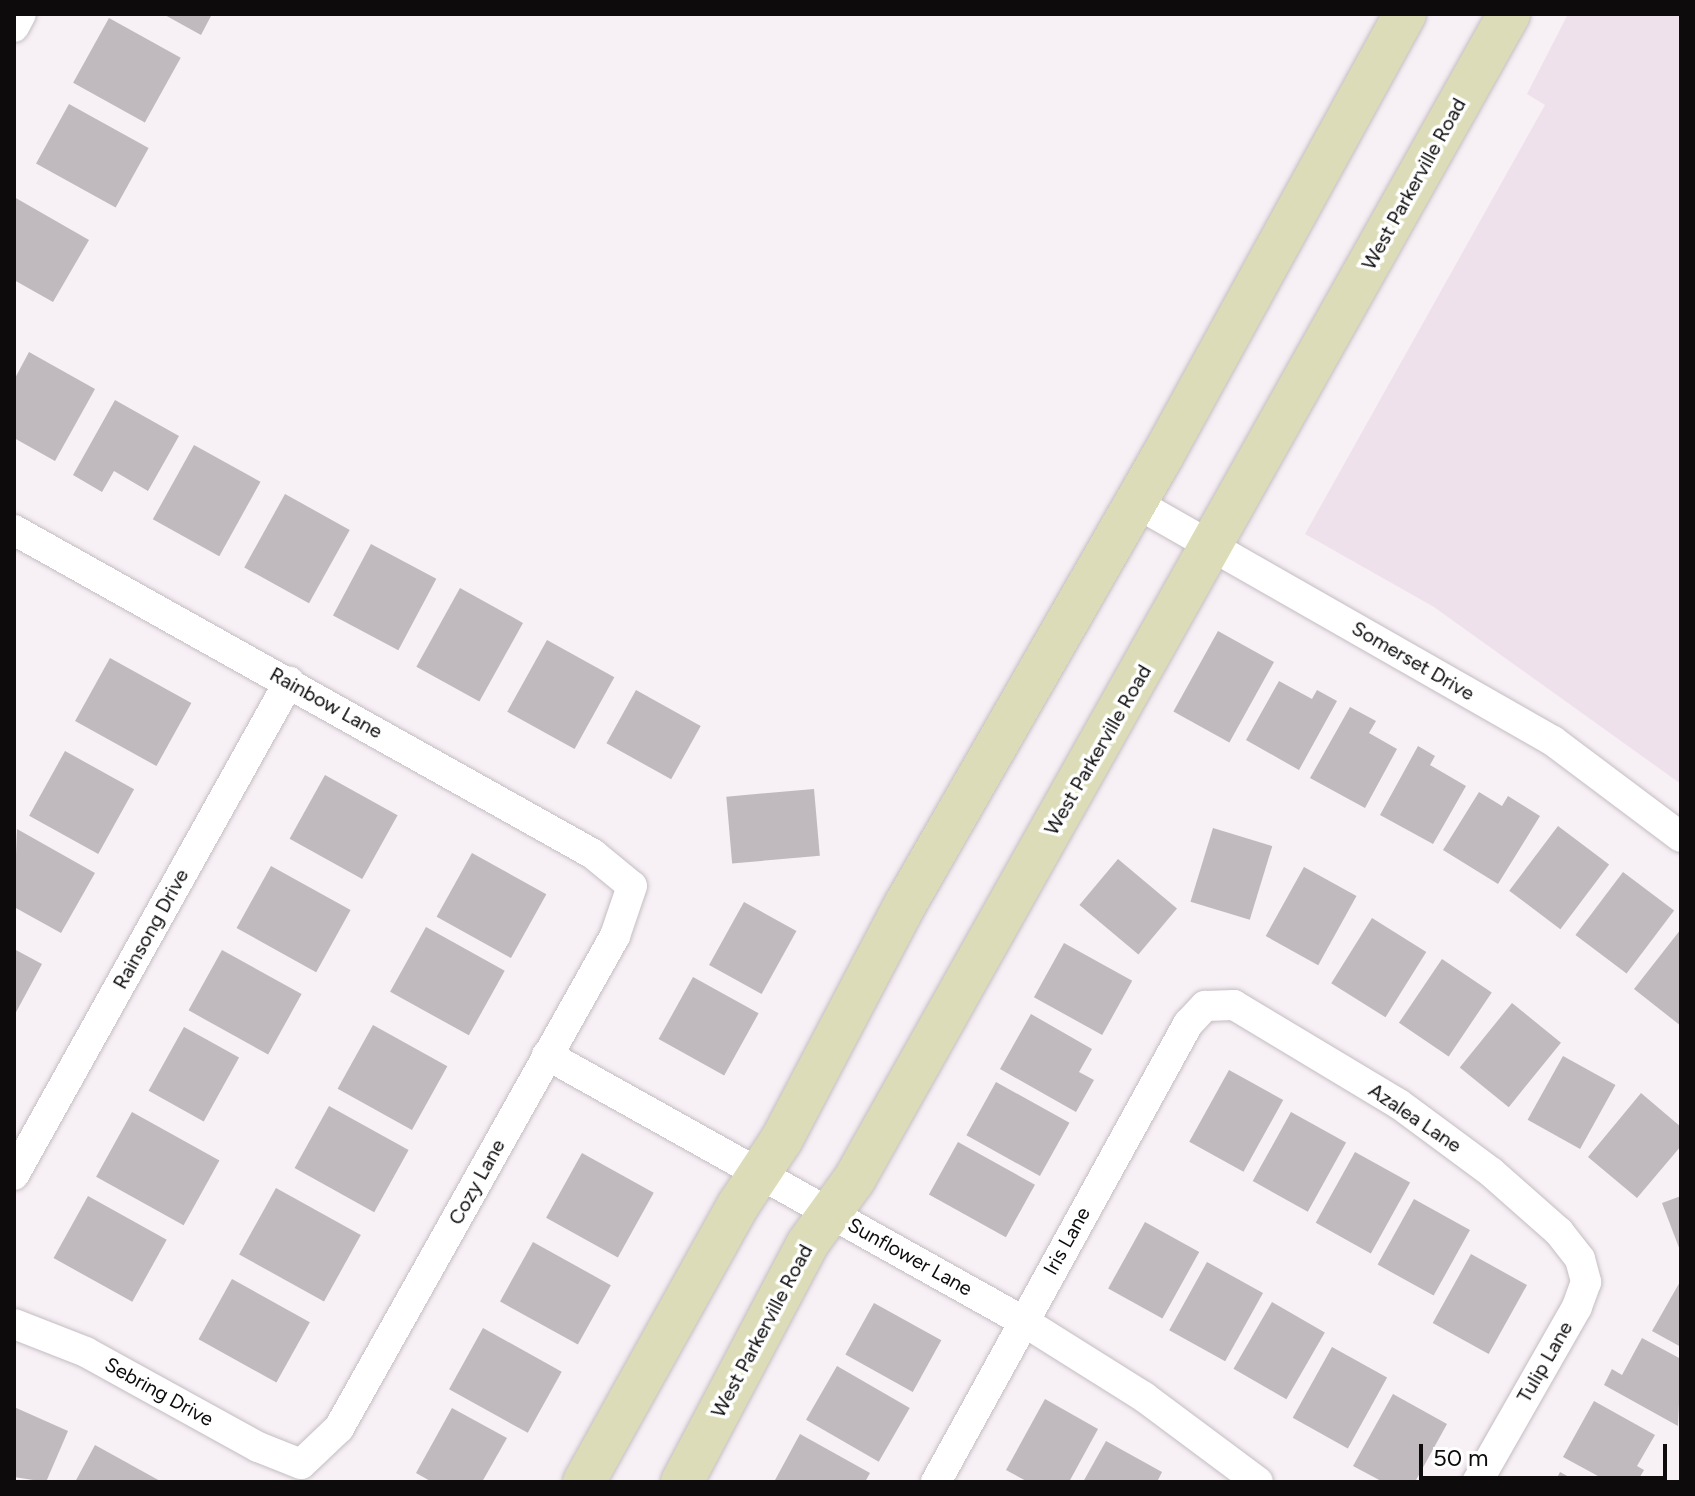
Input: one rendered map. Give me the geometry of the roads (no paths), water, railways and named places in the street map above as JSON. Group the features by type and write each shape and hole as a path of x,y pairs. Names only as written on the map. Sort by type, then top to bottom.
{"main road":[{"path":"584,1482 1405,14"},
{"name":"West Parkerville Road","path":"682,1482 808,1243 831,1213 1213,546 1509,14"}],"street":[{"path":"14,27 21,14"},
{"name":"Somerset Drive","path":"1134,502 1553,741 1681,837"},
{"name":"Rainbow Lane","path":"14,530 593,854 632,886"},
{"name":"Rainsong Drive","path":"14,1175 289,682"},
{"name":"Cozy Lane","path":"301,1464 339,1428 615,936 632,886"},
{"name":"Azalea Lane","path":"1205,1006 1234,1005 1399,1104 1491,1172 1559,1232 1580,1259 1586,1282"},
{"name":"Iris Lane","path":"936,1482 1168,1056 1205,1006"},
{"name":"Sunflower Lane","path":"547,1055 1023,1321 1144,1397 1258,1482"},
{"name":"Tulip Lane","path":"1477,1482 1577,1307 1586,1282"},
{"name":"Sebring Drive","path":"14,1324 86,1352 258,1447 301,1464"}]}
